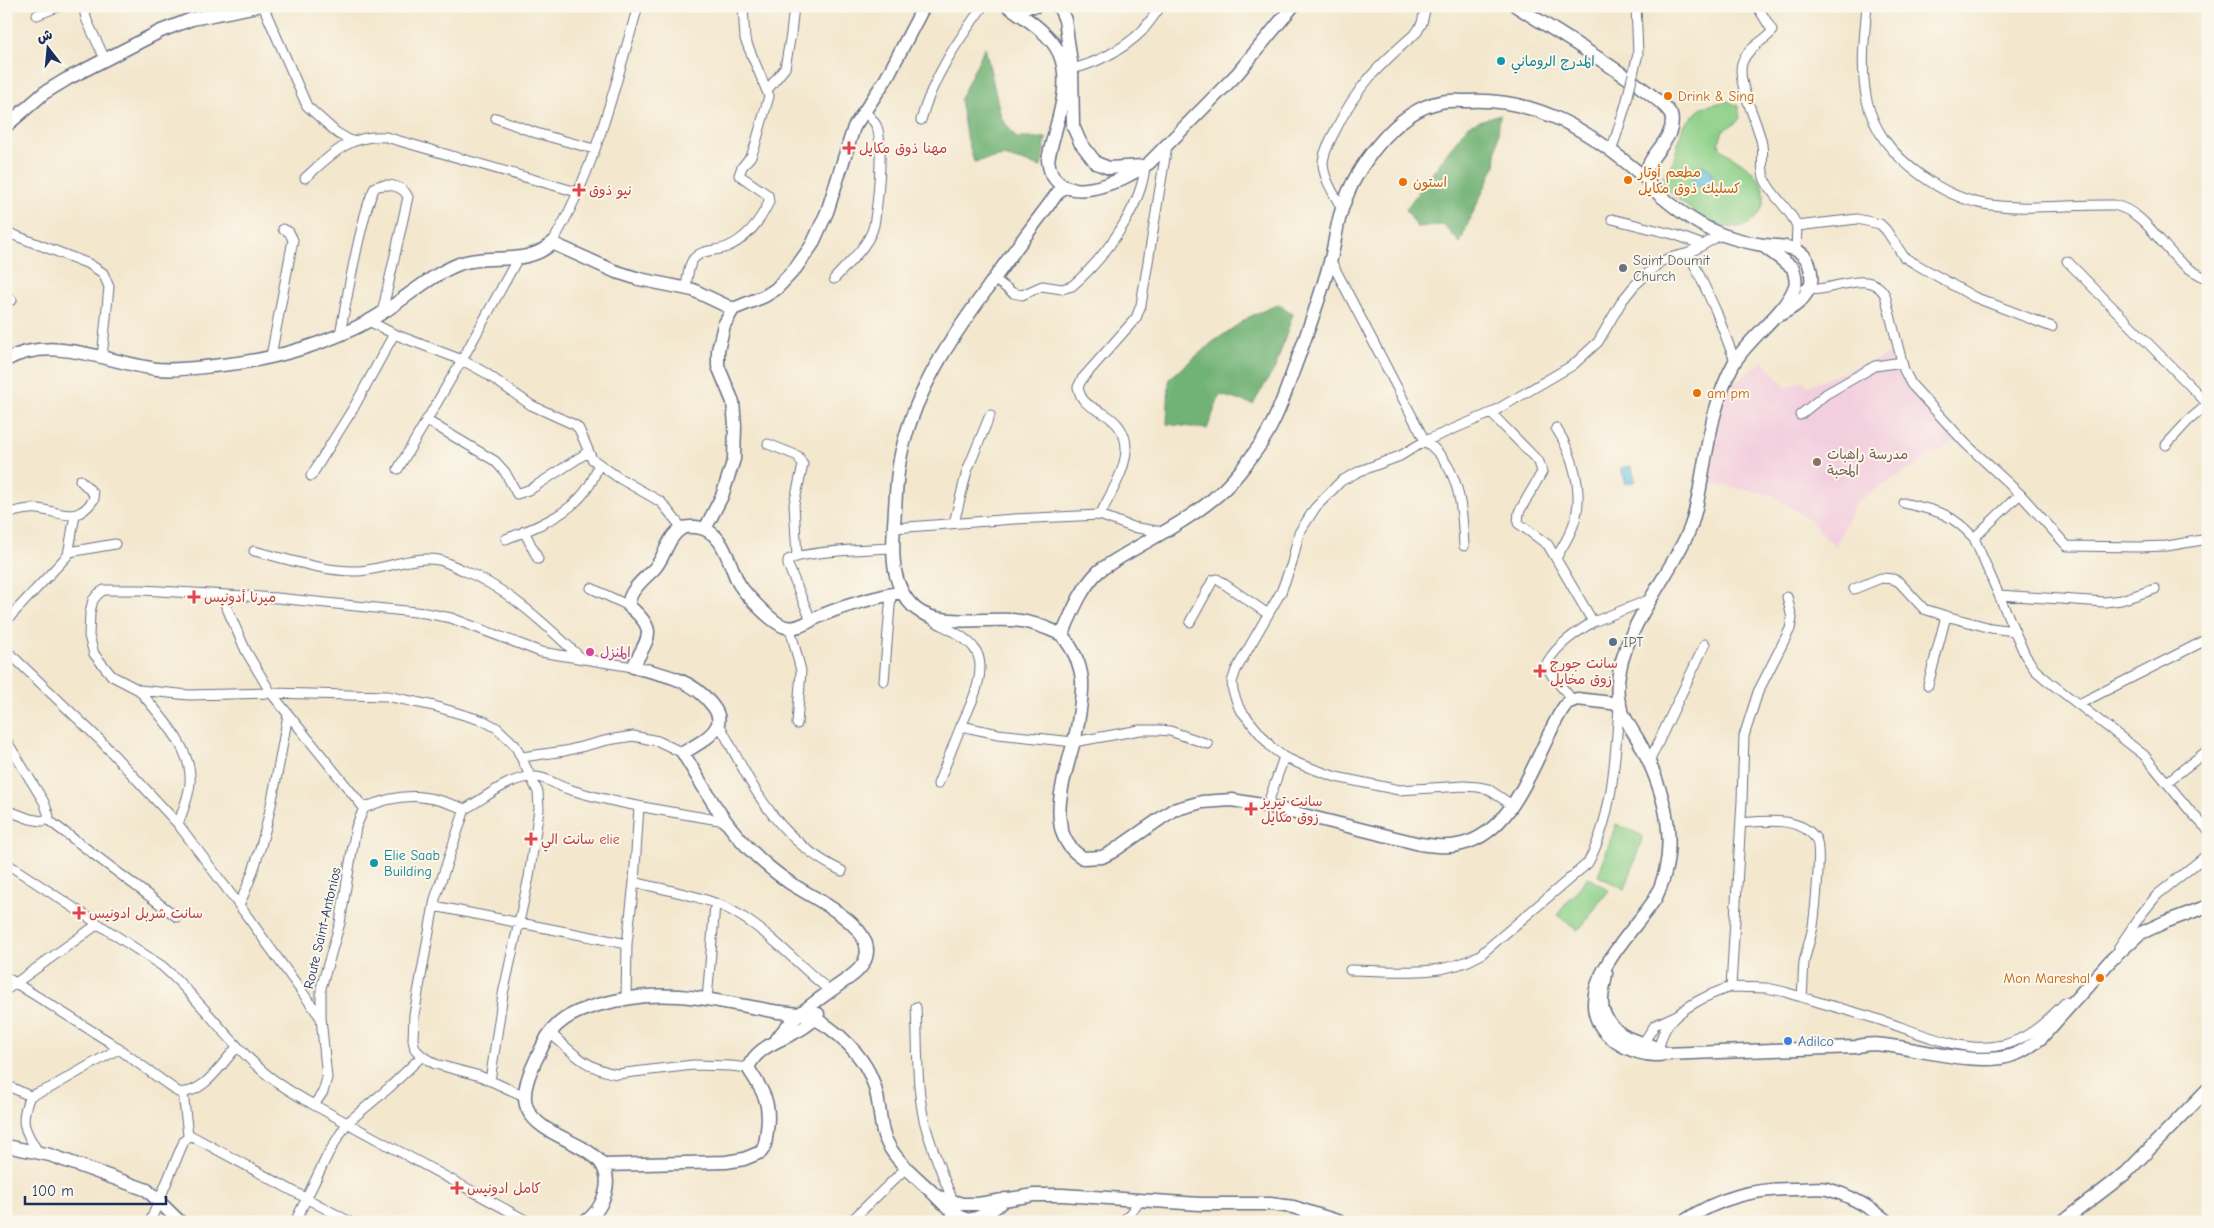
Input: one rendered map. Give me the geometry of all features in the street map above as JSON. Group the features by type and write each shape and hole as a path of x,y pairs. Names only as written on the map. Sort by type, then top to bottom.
{"street":[{"path":"37,15 60,6"},
{"path":"83,6 87,21 105,59"},
{"path":"6,126 44,93 161,31 192,19 257,6"},
{"path":"263,6 307,106 337,133 351,141"},
{"path":"6,360 22,352 47,349 149,367 179,369 224,365 271,356 340,334 369,321 436,276 460,264 481,258 518,258 537,253 552,243 563,224 577,192 594,149 638,6"},
{"path":"686,288 692,262 704,252 725,248 736,242 756,224 769,202 768,195 739,175 754,146 769,101 768,88 746,38 743,6"},
{"path":"768,88 784,68 792,34 794,6"},
{"path":"705,529 722,496 734,459 735,426 733,402 721,377 718,360 721,337 733,309 765,296 776,289 803,259 819,232 851,134 886,79 924,6"},
{"path":"921,120 928,96 938,74 965,29 983,6"},
{"path":"1008,6 1035,25 1059,53 1068,70 1048,160 1053,178 1062,187 1088,188 1120,180 1135,174 1145,166 1237,74 1293,6"},
{"path":"1026,6 1036,6"},
{"path":"1059,6 1065,20 1073,124 1080,142 1096,163 1119,169 1145,166"},
{"path":"1068,70 1110,54 1126,44 1142,31 1162,6"},
{"path":"1342,209 1325,174 1323,161 1328,145 1346,108 1363,83 1417,32 1422,23 1426,6"},
{"path":"1516,6 1645,90 1670,111 1673,127 1671,134 1649,163 1646,178"},
{"path":"1612,149 1626,104 1638,54 1636,6"},
{"path":"1757,6 1772,30 1771,33 1755,44 1746,55 1741,74 1760,132 1763,148 1762,171 1765,180 1790,213 1797,226 1796,250"},
{"path":"1867,6 1862,56 1863,79 1869,108 1884,142 1902,162 1953,195 1986,205 2114,205 2124,207 2142,220 2178,260 2208,280"},
{"path":"1062,635 1090,580 1110,564 1214,499 1236,477 1263,441 1288,387 1331,261 1342,209 1360,169 1398,122 1440,102 1488,100 1521,104 1564,121 1612,149 1646,178 1652,189 1665,200 1722,234 1762,245 1783,246 1802,253 1810,266 1812,276 1809,290 1791,310 1770,320"},
{"path":"834,279 860,249 874,225 879,182 878,130 875,121 864,111"},
{"path":"496,118 536,133 594,149"},
{"path":"1057,122 1073,124"},
{"path":"304,178 333,153 351,141 369,136 386,137 577,192"},
{"path":"1100,515 1126,461 1125,439 1116,423 1083,400 1078,387 1082,378 1136,318 1141,305 1159,203 1167,143"},
{"path":"1088,188 1100,178 1102,173 1101,164"},
{"path":"994,279 1012,293 1022,295 1042,286 1062,289 1072,286 1116,236 1130,213 1142,188 1145,166"},
{"path":"340,334 355,251 363,221 375,187 382,184 400,188 408,197 382,313"},
{"path":"884,681 896,593 893,548 897,474 902,448 912,416 922,392 946,348 1062,187"},
{"path":"1612,219 1704,245"},
{"path":"1797,226 1856,219 1880,224 1904,257 1914,263 1974,297 2052,327"},
{"path":"271,356 292,240 289,232 283,229"},
{"path":"6,232 89,264 103,273 108,287 102,358"},
{"path":"1512,805 1488,789 1464,786 1399,790 1336,777 1284,757 1271,747 1239,708 1232,682 1236,670 1280,592 1292,563 1299,533 1323,498 1349,476 1400,456 1425,441 1490,413 1573,365 1598,342 1618,307 1634,286 1660,262 1689,254 1722,234"},
{"path":"552,243 625,275 686,288 733,309"},
{"path":"1350,970 1438,970 1462,965 1480,955 1588,863 1596,847 1603,825 1614,772 1620,704 1618,683 1626,649 1689,530 1698,500 1713,415 1725,382 1735,361 1782,307 1795,286 1793,268 1762,245"},
{"path":"1689,254 1716,312 1735,361"},
{"path":"398,469 462,360 518,258"},
{"path":"1331,261 1425,441 1440,453 1454,478 1463,512 1464,546"},
{"path":"2067,261 2208,404 2188,421 2166,445"},
{"path":"1795,286 1809,290 1869,282 1881,288 1885,295 1902,362 1912,384 1966,444 2020,494 2067,546 2167,546 2208,539"},
{"path":"369,321 394,334 462,360 484,372 531,405 575,425 579,429 588,452 598,465 661,502 682,528"},
{"path":"312,476 354,407 394,334"},
{"path":"1800,415 1826,394 1875,366 1902,362"},
{"path":"1490,413 1527,449 1541,466 1540,475 1517,519 1523,528 1544,540 1593,622"},
{"path":"954,523 967,472 990,415"},
{"path":"426,420 495,461 505,472 517,494 531,489 588,452"},
{"path":"1556,428 1566,442 1577,491 1576,518 1569,536 1556,558"},
{"path":"768,444 798,456 802,460 803,465 794,504 797,557"},
{"path":"506,539 552,518 571,506 589,488 598,465"},
{"path":"6,620 56,569 69,552 75,515 94,498 93,493 80,480"},
{"path":"1974,538 2020,494"},
{"path":"1904,504 1937,510 1960,522 1974,538 2025,655 2035,670 2144,755 2208,830"},
{"path":"6,514 30,509 75,515"},
{"path":"894,528 1100,515 1132,527 1164,532"},
{"path":"629,606 630,599 635,590 657,566 672,538 682,528 705,529 719,540 744,591 782,626 790,628 841,607 896,593 925,616 965,640 978,653 980,675 973,698 938,784"},
{"path":"524,531 538,559"},
{"path":"69,552 115,544"},
{"path":"811,620 788,565 788,560 797,557 893,548"},
{"path":"254,551 331,569 353,571 420,560 446,563 470,573 505,592 538,618 582,660"},
{"path":"1854,589 1881,578 1893,579 1899,582 1924,609 1990,628 2014,631"},
{"path":"1190,622 1213,580 1216,579 1268,614"},
{"path":"591,588 629,606 647,624 649,634 632,667"},
{"path":"490,1081 503,994 529,876 539,809 538,792 529,777 522,757 514,745 497,728 484,721 442,708 387,696 271,692 189,695 139,690 112,676 94,654 89,636 89,626 90,612 98,594 104,590 115,589 310,600 437,615 465,622 541,652 632,667 674,678 696,689 716,709 718,722 755,792 767,810 795,840 828,865 842,872"},
{"path":"1999,595 2104,602 2121,600 2155,589"},
{"path":"221,595 246,651 271,692 364,808 373,804 412,795 433,798 465,809"},
{"path":"1731,987 1741,823 1744,736 1758,692 1790,629 1792,618 1786,597"},
{"path":"1572,700 1550,673 1547,663 1558,647 1579,630 1593,622 1652,598"},
{"path":"925,616 939,619 1000,619 1030,622 1062,635 1075,652 1082,681 1074,742 1066,770 1059,814 1066,839 1072,850 1083,858 1102,857 1112,852 1174,810 1202,802 1232,800 1267,806 1379,834 1441,846 1464,844 1482,835 1512,805 1524,786 1563,708 1572,700 1620,704"},
{"path":"1928,685 1946,616"},
{"path":"790,628 801,671 797,724"},
{"path":"2079,704 2208,639"},
{"path":"1649,762 1705,644"},
{"path":"6,650 100,740 178,824 321,1018"},
{"path":"139,690 174,736 189,765 189,794 178,824"},
{"path":"1620,704 1649,762 1665,800 1669,828 1668,862 1662,886 1655,899 1598,979 1594,990 1594,1012 1598,1022 1614,1040 1626,1048 1640,1047 1660,1053 1856,1047 1863,1050 1968,1065 2013,1059 2041,1048 2054,1035 2072,1012 2080,996 2110,961 2139,934 2208,906"},
{"path":"239,905 252,877 261,849 288,715"},
{"path":"683,752 709,736 718,722"},
{"path":"961,726 998,734 1074,742 1150,729 1170,731 1208,744"},
{"path":"522,757 565,751 621,737 633,736 658,741 683,752 725,821 758,857 791,884 840,913 862,939 867,954 862,966 800,1014 789,1024 777,1040"},
{"path":"6,740 44,802 49,813 47,819"},
{"path":"2167,782 2208,750"},
{"path":"1267,806 1284,757"},
{"path":"524,1096 490,1081 435,1064 415,1049 412,1032 434,906 439,884 465,809 510,782 529,777 543,778 581,793 639,807 725,821"},
{"path":"626,998 627,944 634,882 639,807"},
{"name":"Route Saint-Antonios","path":"314,1105 323,1092 327,1078 321,1018 321,988 340,923 356,827 364,808"},
{"path":"6,810 30,819 42,821 47,819"},
{"path":"47,819 177,917"},
{"path":"1741,823 1766,820 1794,824 1810,832 1818,841 1813,926 1804,964 1802,997"},
{"path":"2110,961 2140,916 2157,895 2208,854"},
{"path":"6,863 167,970 194,996 237,1046 270,1078 314,1105 529,1222"},
{"path":"634,882 715,904 735,912 770,937 827,993"},
{"path":"707,1000 715,904"},
{"path":"434,906 627,944"},
{"path":"6,990 98,924"},
{"path":"6,977 118,1049 172,1089 183,1093 200,1087 237,1046"},
{"path":"1660,1053 1666,1028 1682,1013 1698,1000 1731,987 1767,988 1952,1042 1982,1048 2003,1045 2024,1037 2035,1030 2067,1001 2080,996"},
{"path":"748,1068 755,1057 777,1040 803,1028 814,1019 827,993"},
{"path":"584,1222 595,1213 602,1201 607,1176 602,1166 591,1154 545,1127 534,1117 528,1110 524,1096 539,1053 549,1032 558,1023 584,1009 626,998 658,996 707,1000 800,1014 814,1019 849,1045 871,1074 876,1087 882,1132 894,1153 906,1168 945,1206 964,1220 978,1220 997,1207 1004,1199"},
{"path":"916,1008 918,1062 924,1118 938,1162 958,1202 964,1220"},
{"path":"772,1011 789,1024 835,1033"},
{"path":"1640,1047 1656,1025 1663,1020 1682,1013"},
{"path":"549,1032 584,1062 604,1072 617,1074 705,1065 748,1068"},
{"path":"6,1085 30,1096 50,1088 118,1049"},
{"path":"294,1222 347,1123 390,1088 422,1056"},
{"path":"602,1166 726,1162 744,1159 760,1152 764,1147 766,1137 769,1107 748,1068"},
{"path":"2062,1222 2126,1173 2208,1089"},
{"path":"150,1222 180,1148 188,1135 183,1093"},
{"path":"30,1096 23,1116 24,1126 38,1152"},
{"path":"188,1135 196,1137 350,1222"},
{"path":"6,1146 38,1152 142,1188 160,1200 180,1222"},
{"path":"850,1222 906,1168"},
{"path":"1683,1222 1704,1207 1747,1192 1779,1188 1826,1189 1858,1202 1888,1222"},
{"path":"936,1196 958,1202 978,1204 1004,1199 1062,1195 1200,1204 1270,1204 1293,1207 1340,1222"},
{"path":"1123,1222 1141,1200"},
{"path":"978,1204 978,1220"}],"shaded area":[{"name":"مدرسة راهبات المحبة","path":"1892,353 1901,378 1956,441 1856,502 1835,547 1808,518 1772,495 1709,483 1723,403 1734,383 1764,361 1787,388 1802,380 1808,386"}],"green space":[{"path":"1032,12 1055,29 1062,43 1056,42 1047,36"},
{"path":"985,47 1001,117 1016,138 1046,138 1041,167 1004,156 974,162 966,134 960,99"},
{"path":"1728,101 1738,106 1740,118 1736,123 1723,130 1719,143 1721,149 1753,172 1762,187 1764,197 1763,206 1758,215 1743,226 1734,228 1714,223 1705,218 1681,202 1659,182 1673,162 1683,126 1702,107"},
{"path":"1500,114 1495,166 1460,243 1444,225 1417,227 1406,209 1468,125"},
{"path":"1279,304 1293,314 1275,368 1253,404 1220,395 1207,429 1167,424 1169,379 1213,342 1249,317"},
{"path":"1616,824 1643,836 1625,889 1598,876"},
{"path":"1588,877 1609,890 1578,931 1557,915"}],"water":[{"path":"1702,166 1709,169 1712,176 1709,183 1702,186 1695,183 1692,176 1695,169"},
{"path":"1631,466 1636,481 1626,484 1621,468"}],"place":[{"name":"المدرج الروماني","path":"1501,61"},
{"name":"Drink & Sing","path":"1668,96"},
{"name":"مهنا ذوق مكايل","path":"849,148"},
{"name":"مطعم أوتار كسليك ذوق مكايل","path":"1628,180"},
{"name":"استون","path":"1403,182"},
{"name":"نيو ذوق","path":"579,190"},
{"name":"Saint Doumit Church","path":"1623,268"},
{"name":"am pm","path":"1697,393"},
{"name":"مدرسة راهبات المحبة","path":"1817,462"},
{"name":"ميرنا أدونيس","path":"194,597"},
{"name":"IPT","path":"1613,642"},
{"name":"المنزل","path":"590,652"},
{"name":"سانت جورج زوق مخايل","path":"1540,671"},
{"name":"سانت تيريز زوق مكايل","path":"1251,809"},
{"name":"سانت الي elie","path":"531,839"},
{"name":"Elie Saab Building","path":"374,863"},
{"name":"سانت شربل ادونيس","path":"79,913"},
{"name":"Mon Mareshal","path":"2100,978"},
{"name":"Adilco","path":"1788,1041"},
{"name":"كامل ادونيس","path":"457,1188"}]}
